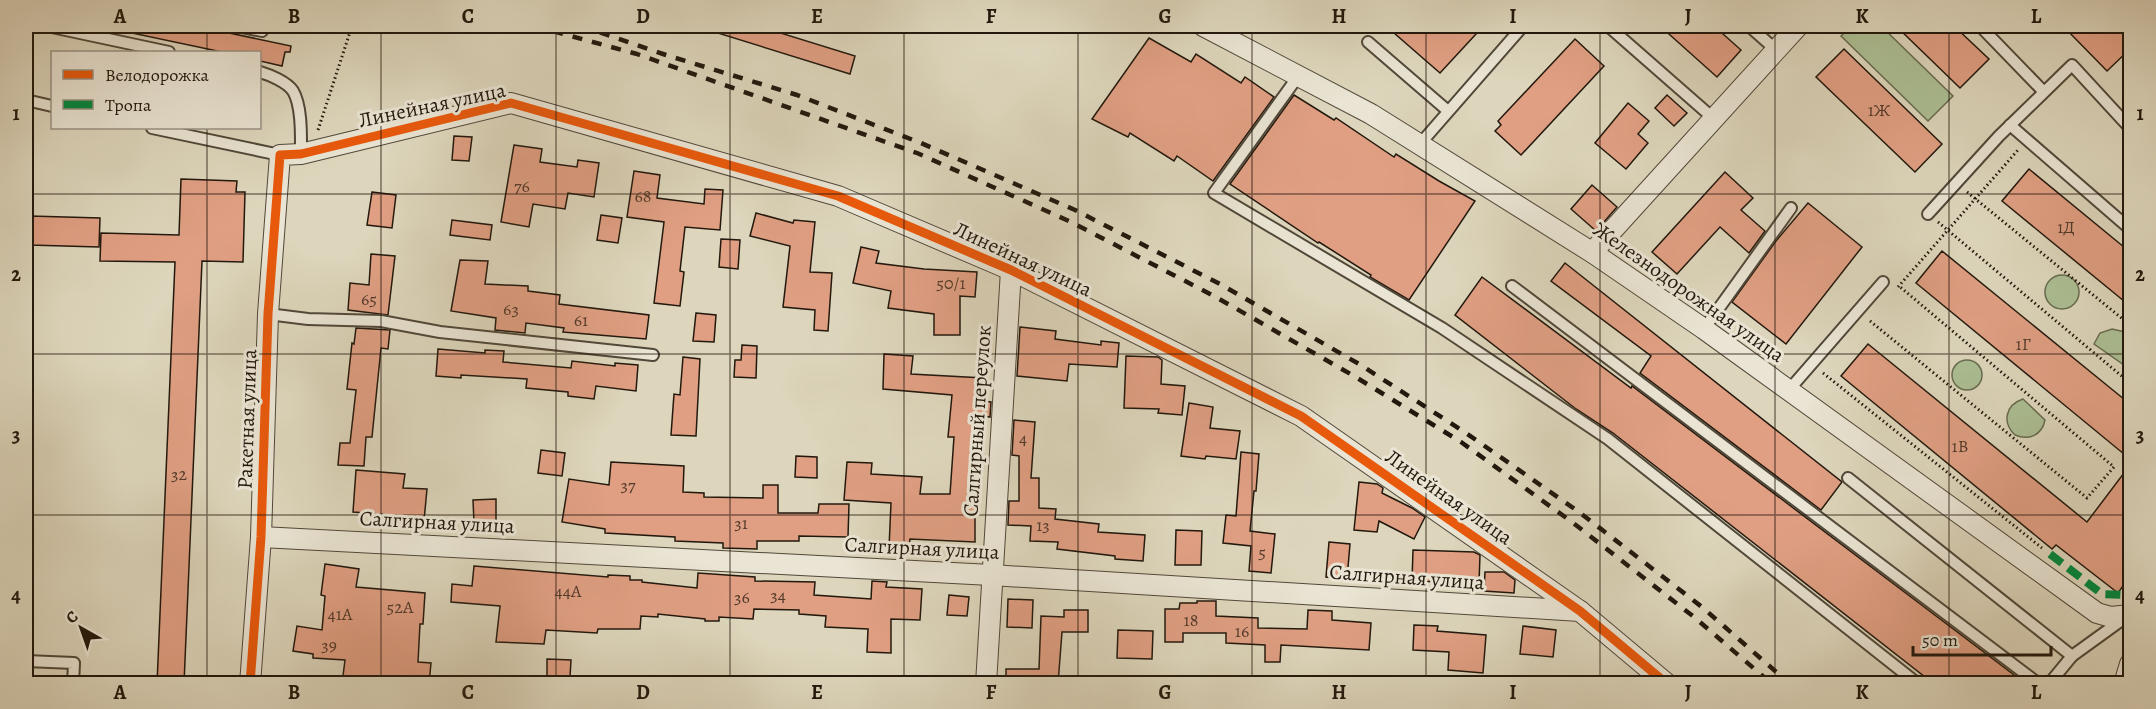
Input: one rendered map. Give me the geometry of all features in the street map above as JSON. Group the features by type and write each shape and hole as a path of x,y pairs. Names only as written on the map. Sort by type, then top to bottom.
{"street":[{"path":"1593,253 1798,26"},
{"name":"Железнодорожная улица","path":"1210,27 1371,114 1593,253 1704,329 2097,614 2129,621"},
{"name":"Линейная улица","path":"280,155 511,103 838,196 1011,270 1301,416 1581,611 1667,684"},
{"name":"Ракетная улица","path":"250,684 261,537 268,314 280,155"},
{"name":"Салгирный переулок","path":"986,684 1011,270"},
{"name":"Салгирная улица","path":"261,537 991,575 1581,611"},
{"path":"2124,684 2130,664"}],"lane":[{"path":"46,26 165,51"},
{"path":"236,26 262,31"},
{"path":"1420,144 1523,26"},
{"path":"1608,26 1713,118"},
{"path":"1749,26 1775,49"},
{"path":"1980,26 2043,92"},
{"path":"1368,42 1448,111"},
{"path":"1928,214 2010,125 2072,65 2130,128"},
{"path":"261,72 270,75 292,90 300,115 301,149"},
{"path":"1299,75 1214,193 1442,328 1608,439 1918,684"},
{"path":"26,100 51,106"},
{"path":"2010,125 2130,229"},
{"path":"157,129 280,155"},
{"path":"1704,329 1791,208"},
{"path":"1794,395 1883,282"},
{"path":"1512,286 2040,684"},
{"path":"268,314 308,319 381,321 440,332 652,355"},
{"path":"1848,478 2072,656"},
{"path":"2049,684 2072,656 2129,621"},
{"path":"26,661 74,663 73,684"}],"path":[{"path":"301,149 316,136 352,26"},
{"path":"1892,295 2027,139"},
{"path":"1956,183 2130,325"},
{"path":"1928,214 2130,383"},
{"path":"1870,321 2087,498 2114,467 1899,286"},
{"path":"1794,395 1823,373 2050,554"}],"green space":[{"path":"1852,26 1881,26 1953,96 1928,121 1841,36"},
{"path":"2062,275 2074,280 2079,292 2074,304 2062,309 2050,304 2045,292 2050,280"},
{"path":"2112,329 2125,332 2130,339 2130,357 2124,365 2094,344 2100,333"},
{"path":"1967,360 1973,361 1981,369 1981,381 1973,389 1967,390 1961,389 1953,381 1952,375 1953,369 1961,361"},
{"path":"2023,399 2045,420 2041,430 2030,437 2015,435 2007,420 2012,405"}],"building":[{"path":"128,26 196,26 291,46 290,52 285,52 282,66 261,61 261,51 217,51 127,32"},
{"path":"706,26 758,26 855,56 850,74 705,29"},
{"path":"1386,26 1467,26 1476,34 1440,73"},
{"path":"1660,26 1714,26 1741,50 1717,77"},
{"path":"1896,26 1954,26 1989,59 1960,88"},
{"path":"2063,26 2115,26 2130,41 2130,49 2107,71"},
{"path":"1149,38 1191,62 1196,54 1241,83 1245,77 1274,97 1213,181 1177,156 1174,161 1130,133 1128,137 1092,119"},
{"path":"1575,39 1604,66 1521,155 1495,131 1501,125 1498,121"},
{"path":"1844,49 1942,144 1915,172 1816,77"},
{"path":"1294,95 1334,120 1336,118 1394,157 1396,154 1475,201 1409,300 1370,277 1371,275 1318,243 1230,184"},
{"path":"1667,95 1687,113 1674,126 1655,108"},
{"path":"1628,103 1649,121 1638,134 1648,143 1626,169 1595,143"},
{"path":"454,136 472,137 469,161 452,160"},
{"path":"514,145 542,149 540,162 577,167 578,160 599,163 594,197 568,193 565,209 533,204 529,227 501,222"},
{"path":"2029,169 2130,252 2130,306 2002,201"},
{"path":"634,171 660,175 657,198 704,204 705,189 723,190 720,230 685,227 680,271 684,272 680,306 654,303 664,222 627,217"},
{"path":"1725,172 1753,198 1741,210 1765,231 1749,253 1720,227 1677,274 1652,252"},
{"path":"181,179 237,181 236,192 245,192 243,262 202,261 184,684 157,684 175,262 100,261 101,233 179,235"},
{"path":"1592,185 1617,207 1596,231 1571,209"},
{"path":"372,192 396,195 392,228 367,225"},
{"path":"1808,203 1862,247 1786,344 1732,302 1776,241"},
{"path":"756,213 793,223 794,220 815,222 810,272 832,273 828,331 814,330 815,310 783,307 790,246 750,236"},
{"path":"601,215 622,218 618,243 597,240"},
{"path":"30,216 100,218 99,247 29,245"},
{"path":"452,220 492,225 490,240 450,235"},
{"path":"721,239 740,240 738,269 719,267"},
{"path":"861,247 879,251 876,263 977,272 975,297 960,296 960,335 934,335 934,314 888,308 891,291 853,283"},
{"path":"1942,251 2130,404 2130,459 1916,283"},
{"path":"371,254 395,256 388,315 348,310 350,283 369,285"},
{"path":"460,260 488,261 485,284 528,286 528,291 560,295 559,304 649,315 646,339 563,332 564,328 526,323 525,333 495,330 496,318 451,311"},
{"path":"1565,263 1842,482 1821,510 1640,373 1651,356 1551,281"},
{"path":"1482,277 1631,388 1632,386 2026,684 1934,684 1613,433 1576,409 1455,315"},
{"path":"696,313 716,315 714,342 693,341"},
{"path":"1020,327 1056,331 1055,339 1101,345 1101,341 1119,343 1117,367 1069,364 1067,381 1017,376"},
{"path":"356,328 390,330 388,349 381,348 372,437 366,437 364,466 338,465 340,443 350,443 356,390 347,389"},
{"path":"1868,344 2087,522 2130,465 2130,576 2118,593 2056,545 2052,549 1841,376"},
{"path":"742,345 757,346 756,378 734,377 735,360 741,360"},
{"path":"438,349 485,353 485,350 504,351 503,362 571,368 572,361 615,366 615,363 638,365 636,391 596,386 594,399 568,396 568,392 526,388 527,379 461,375 461,378 436,376"},
{"path":"884,354 913,356 911,374 984,378 983,401 991,402 990,417 984,416 981,440 975,439 972,495 975,495 975,542 910,539 909,549 889,548 891,503 844,500 847,462 872,463 871,474 922,477 920,494 950,494 954,437 948,437 952,395 883,389"},
{"path":"1126,356 1158,357 1162,360 1161,384 1185,386 1182,415 1158,413 1159,409 1124,408"},
{"path":"683,357 700,359 696,436 671,435 674,394 680,395"},
{"path":"1189,403 1213,407 1210,428 1240,431 1236,459 1181,456"},
{"path":"1014,420 1035,422 1031,478 1039,478 1039,508 1056,509 1055,519 1099,524 1098,532 1145,535 1143,561 1115,559 1115,556 1057,549 1058,542 1030,541 1031,526 1008,525 1009,501 1019,501 1019,456 1012,455"},
{"path":"541,450 565,453 562,476 538,473"},
{"path":"1241,452 1259,454 1250,531 1275,534 1271,573 1249,571 1251,546 1223,543 1226,515 1236,516"},
{"path":"796,456 817,457 817,478 795,477"},
{"path":"611,462 684,466 683,492 704,493 704,497 763,498 763,485 778,485 778,513 818,513 819,504 849,504 848,537 799,536 799,541 757,541 757,549 723,548 723,543 675,541 675,537 605,533 605,529 562,522 569,479 609,485"},
{"path":"356,470 405,474 403,488 427,489 424,521 402,520 403,516 353,512"},
{"path":"1359,482 1377,484 1383,488 1382,493 1425,517 1414,539 1379,521 1377,532 1354,530"},
{"path":"496,499 496,523 474,523 473,500"},
{"path":"1176,530 1202,531 1201,565 1175,565"},
{"path":"1329,542 1350,544 1347,579 1326,577"},
{"path":"1413,550 1474,552 1480,555 1479,583 1412,581"},
{"path":"325,564 359,569 356,587 425,593 423,624 420,624 418,662 431,663 429,684 342,684 345,660 313,658 313,654 293,651 297,626 322,630 325,596 321,595"},
{"path":"474,566 608,577 608,575 630,576 630,580 697,588 698,573 755,577 755,581 815,582 814,595 871,599 872,581 887,582 886,587 922,589 920,620 891,619 891,653 867,652 868,629 825,627 826,616 799,614 799,610 754,609 753,619 719,617 719,621 658,614 658,617 641,616 640,629 598,629 597,633 546,630 544,644 496,642 500,606 451,602 452,584 472,586"},
{"path":"1485,572 1504,572 1515,580 1514,593 1484,591"},
{"path":"949,595 969,597 967,616 947,615"},
{"path":"1008,599 1033,600 1032,628 1007,627"},
{"path":"1197,601 1216,601 1216,616 1258,618 1258,628 1307,629 1308,610 1332,611 1332,620 1371,623 1369,650 1281,645 1280,662 1265,662 1265,645 1226,643 1226,633 1183,633 1183,642 1165,642 1165,609 1179,609 1180,603 1197,603"},
{"path":"1064,610 1088,610 1088,632 1062,632 1058,684 1006,684 1006,669 1039,669 1041,616 1064,617"},
{"path":"1414,625 1438,626 1437,631 1486,635 1483,673 1448,670 1449,652 1413,650"},
{"path":"1523,626 1556,630 1553,657 1520,654"},
{"path":"1118,630 1153,631 1152,659 1117,658"},
{"path":"547,659 571,660 570,677 547,677"}],"railway":[{"path":"534,26 637,54 917,153 1071,222 1214,296 1354,376 1461,442 1572,522 1694,617 1772,684"},
{"path":"581,26 797,95 921,143 1075,210 1220,284 1359,364 1466,433 1579,512 1702,607 1790,684"}],"marked path":[{"path":"2050,554 2102,594 2124,595 2130,590"}],"cycle path":[{"path":"250,684 261,537 268,314 280,155 301,154 511,103 838,196 1011,270 1301,416 1580,611 1667,684"}]}
